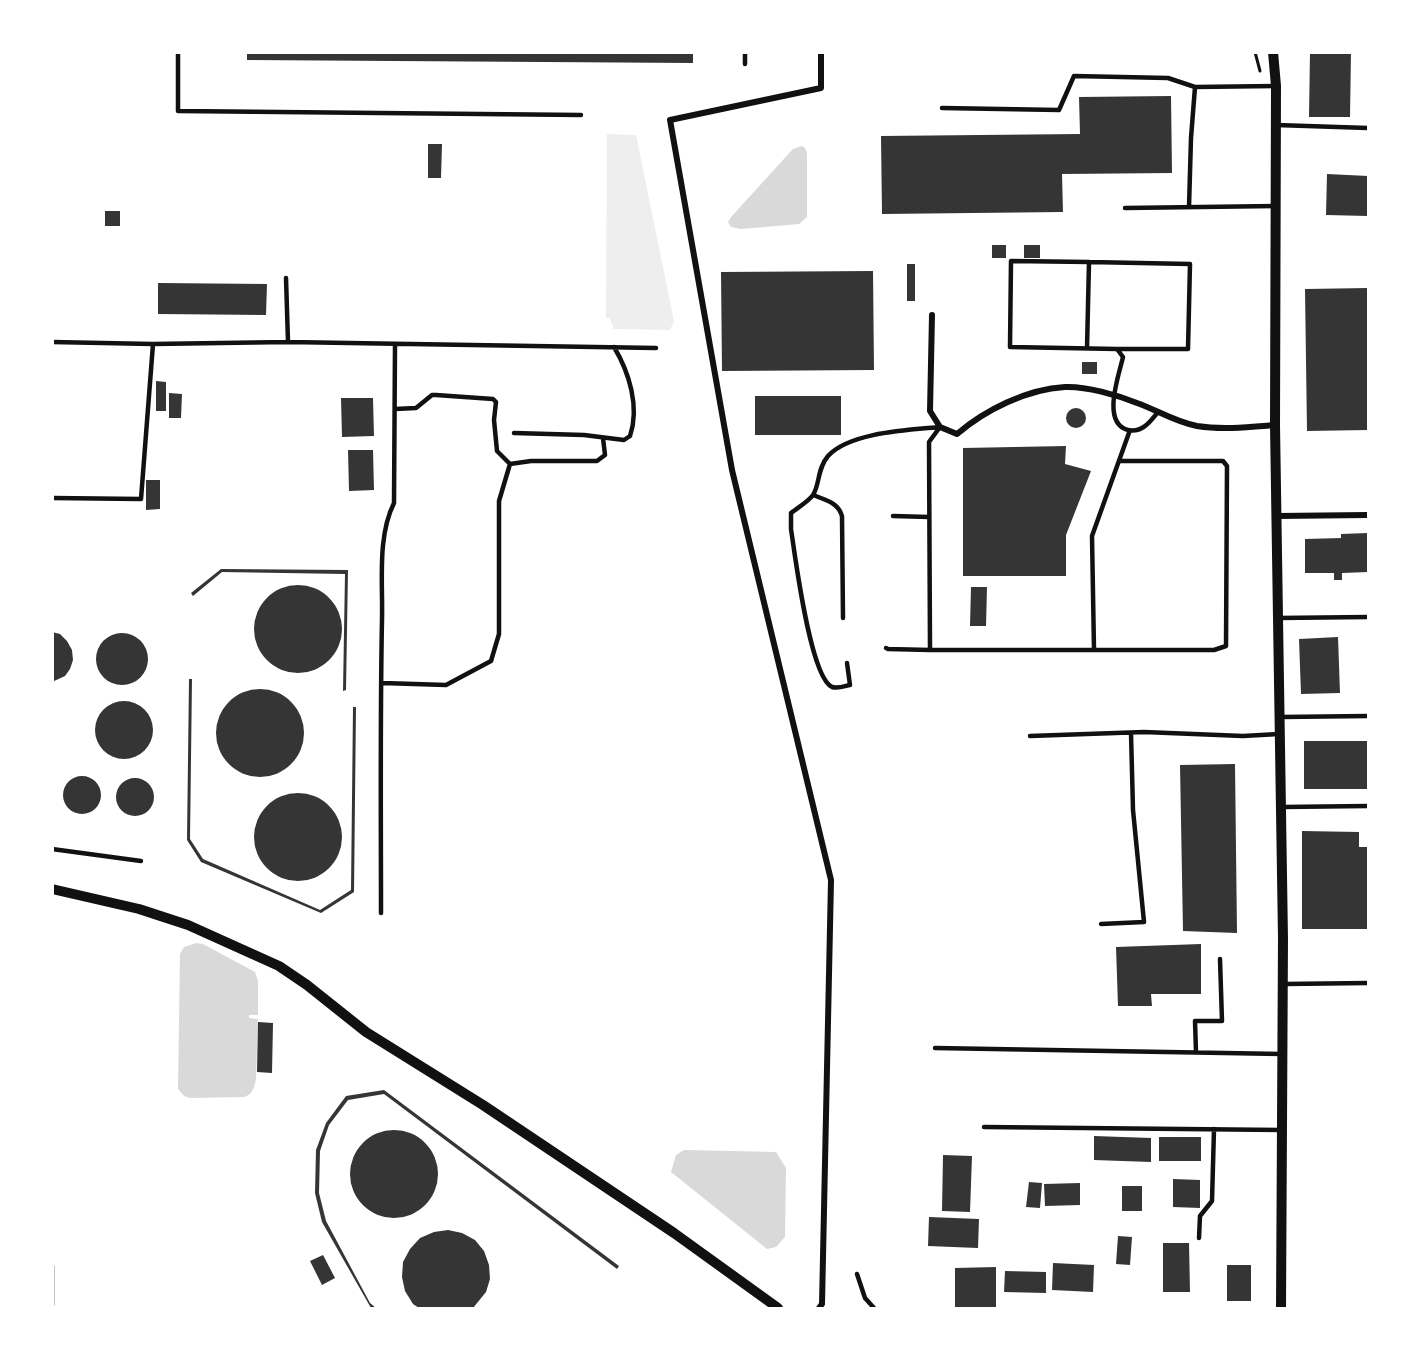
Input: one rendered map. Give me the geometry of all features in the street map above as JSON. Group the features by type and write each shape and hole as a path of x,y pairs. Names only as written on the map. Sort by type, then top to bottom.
{"street":[{"path":"819,1308 822,1304 831,879 732,471 670,120 821,88 820,52"},
{"path":"1273,52 1276,86 1275,425 1282,807 1281,1308"},
{"path":"932,315 930,411 940,427 957,434 970,422 1009,402 1036,391 1066,386 1114,395 1144,405 1170,418 1197,426 1232,428 1275,425"},
{"path":"1277,516 1368,515"},
{"path":"52,888 139,909 188,925 279,966 366,1032 483,1105 664,1227 778,1308"}],"lane":[{"path":"178,52 178,111 581,116"},
{"path":"745,52 745,64"},
{"path":"942,108 1059,110 1074,76 1168,78 1195,87 1276,86"},
{"path":"1189,207 1195,87"},
{"path":"1276,125 1368,128"},
{"path":"1125,208 1276,206"},
{"path":"1011,261 1190,264 1188,349 1087,348 1010,347 1011,261"},
{"path":"1087,348 1089,262"},
{"path":"286,278 288,342"},
{"path":"52,342 153,344 288,342 656,348"},
{"path":"52,498 141,499 153,344"},
{"path":"381,913 384,553 387,517 394,503 395,344"},
{"path":"514,433 584,435 624,440 630,436 633,428 630,380 614,347"},
{"path":"1117,349 1123,357 1114,395 1114,417 1120,427 1140,430 1158,412"},
{"path":"395,409 416,408 432,395 493,399 496,402 494,420 497,451 510,464"},
{"path":"847,663 850,685 831,687 820,672 800,587 791,513 813,495 819,471 829,455 849,442 902,431 940,427"},
{"path":"930,650 929,442 940,427"},
{"path":"1094,650 1092,536 1130,430"},
{"path":"510,464 531,461 597,460 605,454 603,438"},
{"path":"886,648 888,650 1214,650 1226,646 1227,466 1225,463 1120,461"},
{"path":"382,683 446,685 491,661 499,634 499,501 510,464"},
{"path":"813,495 835,504 842,516 843,618"},
{"path":"893,516 929,518"},
{"path":"1278,618 1368,617"},
{"path":"1281,717 1368,716"},
{"path":"1030,736 1131,733 1243,736 1281,734"},
{"path":"1101,924 1144,922 1133,810 1131,733"},
{"path":"1282,807 1368,806"},
{"path":"52,849 141,861"},
{"path":"1196,1052 1195,1021 1222,1021 1220,959"},
{"path":"1283,984 1368,983"},
{"path":"935,1048 1282,1054"},
{"path":"984,1127 1281,1130"},
{"path":"1199,1238 1200,1216 1212,1201 1214,1129"},
{"path":"52,1266 52,1305"},
{"path":"857,1274 865,1298 874,1308"}],"shaded area":[{"path":"607,134 636,135 674,321 670,330 614,329 610,318 606,318"},
{"path":"802,146 807,153 807,217 799,224 741,229 731,227 728,222 731,217 793,149"},
{"path":"196,943 203,944 255,972 258,981 258,1015 249,1015 249,1018 258,1019 256,1079 254,1088 244,1097 190,1098 184,1096 178,1089 180,954 184,947"},
{"path":"684,1150 776,1152 786,1168 785,1237 776,1247 767,1249 671,1172 676,1155"}],"building":[{"path":"247,52 693,52 693,63 247,60"},
{"path":"1310,52 1351,52 1350,117 1309,117"},
{"path":"1171,96 1172,173 1062,174 1063,212 882,214 881,136 1080,134 1079,97"},
{"path":"428,144 442,144 441,178 428,178"},
{"path":"1327,174 1368,176 1368,216 1326,215"},
{"path":"105,211 120,211 120,226 105,226"},
{"path":"992,245 1006,245 1006,258 992,258"},
{"path":"1024,245 1040,245 1040,258 1024,258"},
{"path":"907,264 915,264 915,301 907,301"},
{"path":"873,271 874,370 722,371 721,272"},
{"path":"158,283 267,284 266,315 158,314"},
{"path":"1368,288 1368,430 1307,431 1305,289"},
{"path":"1082,362 1097,362 1097,374 1082,374"},
{"path":"156,381 166,382 166,411 156,411"},
{"path":"169,393 182,394 181,418 169,418"},
{"path":"755,396 841,396 841,435 755,435"},
{"path":"341,398 373,398 374,436 342,437"},
{"path":"1076,408 1083,411 1086,418 1083,425 1076,428 1069,425 1066,418 1069,411"},
{"path":"1066,446 1065,464 1091,471 1066,535 1066,576 963,576 963,448"},
{"path":"348,450 373,450 374,490 349,491"},
{"path":"146,480 160,480 160,509 146,510"},
{"path":"1368,533 1368,572 1342,573 1342,580 1334,580 1334,573 1305,573 1305,539 1341,538 1341,534"},
{"path":"221,569 348,570 346,690 343,691 345,574 222,572 193,596 191,593"},
{"path":"298,585 315,589 329,598 338,612 342,629 338,646 329,660 315,669 298,673 281,669 267,660 258,646 254,629 258,612 267,598 281,589"},
{"path":"971,587 987,587 986,626 970,626"},
{"path":"52,632 60,634 67,641 72,650 73,660 65,676 52,682"},
{"path":"117,633 127,633 141,640 148,659 141,678 127,685 117,685 107,681 100,674 96,664 96,654 100,644 107,637"},
{"path":"1338,637 1340,693 1301,694 1299,639"},
{"path":"189,679 192,679 190,839 203,859 320,910 351,890 353,707 356,707 354,892 321,913 201,862 187,840"},
{"path":"260,689 277,693 291,702 300,716 304,733 300,750 291,764 277,773 260,777 243,773 229,764 220,750 216,733 220,716 229,702 243,693"},
{"path":"118,701 130,701 145,709 153,724 153,736 145,751 130,759 118,759 103,751 95,736 95,724 103,709"},
{"path":"1304,741 1368,741 1368,789 1304,789"},
{"path":"1235,764 1237,933 1183,931 1180,765"},
{"path":"82,776 95,782 101,795 95,808 82,814 69,808 63,795 69,782"},
{"path":"135,778 148,784 154,797 148,810 135,816 122,810 116,797 122,784"},
{"path":"298,793 315,797 329,806 338,820 342,837 338,854 329,868 315,877 298,881 281,877 267,868 258,854 254,837 258,820 267,806 281,797"},
{"path":"1302,831 1359,832 1359,847 1368,847 1368,929 1302,929"},
{"path":"1201,944 1201,994 1151,994 1152,1006 1118,1006 1116,947"},
{"path":"258,1022 273,1023 272,1073 257,1072"},
{"path":"384,1090 619,1266 617,1269 384,1094 348,1100 329,1125 320,1151 319,1193 326,1221 370,1303 376,1308 371,1308 322,1222 315,1193 316,1150 326,1123 346,1096"},
{"path":"394,1130 411,1134 425,1143 434,1157 438,1174 434,1191 425,1205 411,1214 394,1218 377,1214 363,1205 354,1191 350,1174 354,1157 363,1143 377,1134"},
{"path":"1094,1136 1151,1138 1151,1162 1094,1160"},
{"path":"1159,1137 1201,1137 1201,1161 1159,1161"},
{"path":"943,1155 972,1156 970,1212 942,1211"},
{"path":"1173,1179 1200,1180 1200,1208 1173,1207"},
{"path":"1029,1182 1042,1183 1040,1208 1026,1207"},
{"path":"1080,1183 1080,1205 1045,1206 1044,1184"},
{"path":"1122,1186 1142,1186 1142,1211 1122,1211"},
{"path":"929,1217 979,1219 978,1248 928,1246"},
{"path":"448,1230 462,1233 475,1240 484,1251 489,1265 490,1279 486,1292 473,1308 419,1308 413,1304 405,1291 402,1277 403,1262 410,1249 420,1238 434,1232"},
{"path":"1118,1236 1132,1237 1130,1265 1116,1264"},
{"path":"1163,1243 1189,1243 1190,1292 1163,1292"},
{"path":"323,1255 335,1278 322,1285 310,1261"},
{"path":"1053,1263 1094,1265 1093,1292 1052,1290"},
{"path":"1227,1265 1251,1265 1251,1301 1227,1301"},
{"path":"996,1267 996,1307 955,1307 955,1268"},
{"path":"1005,1271 1046,1272 1046,1293 1004,1292"}]}
